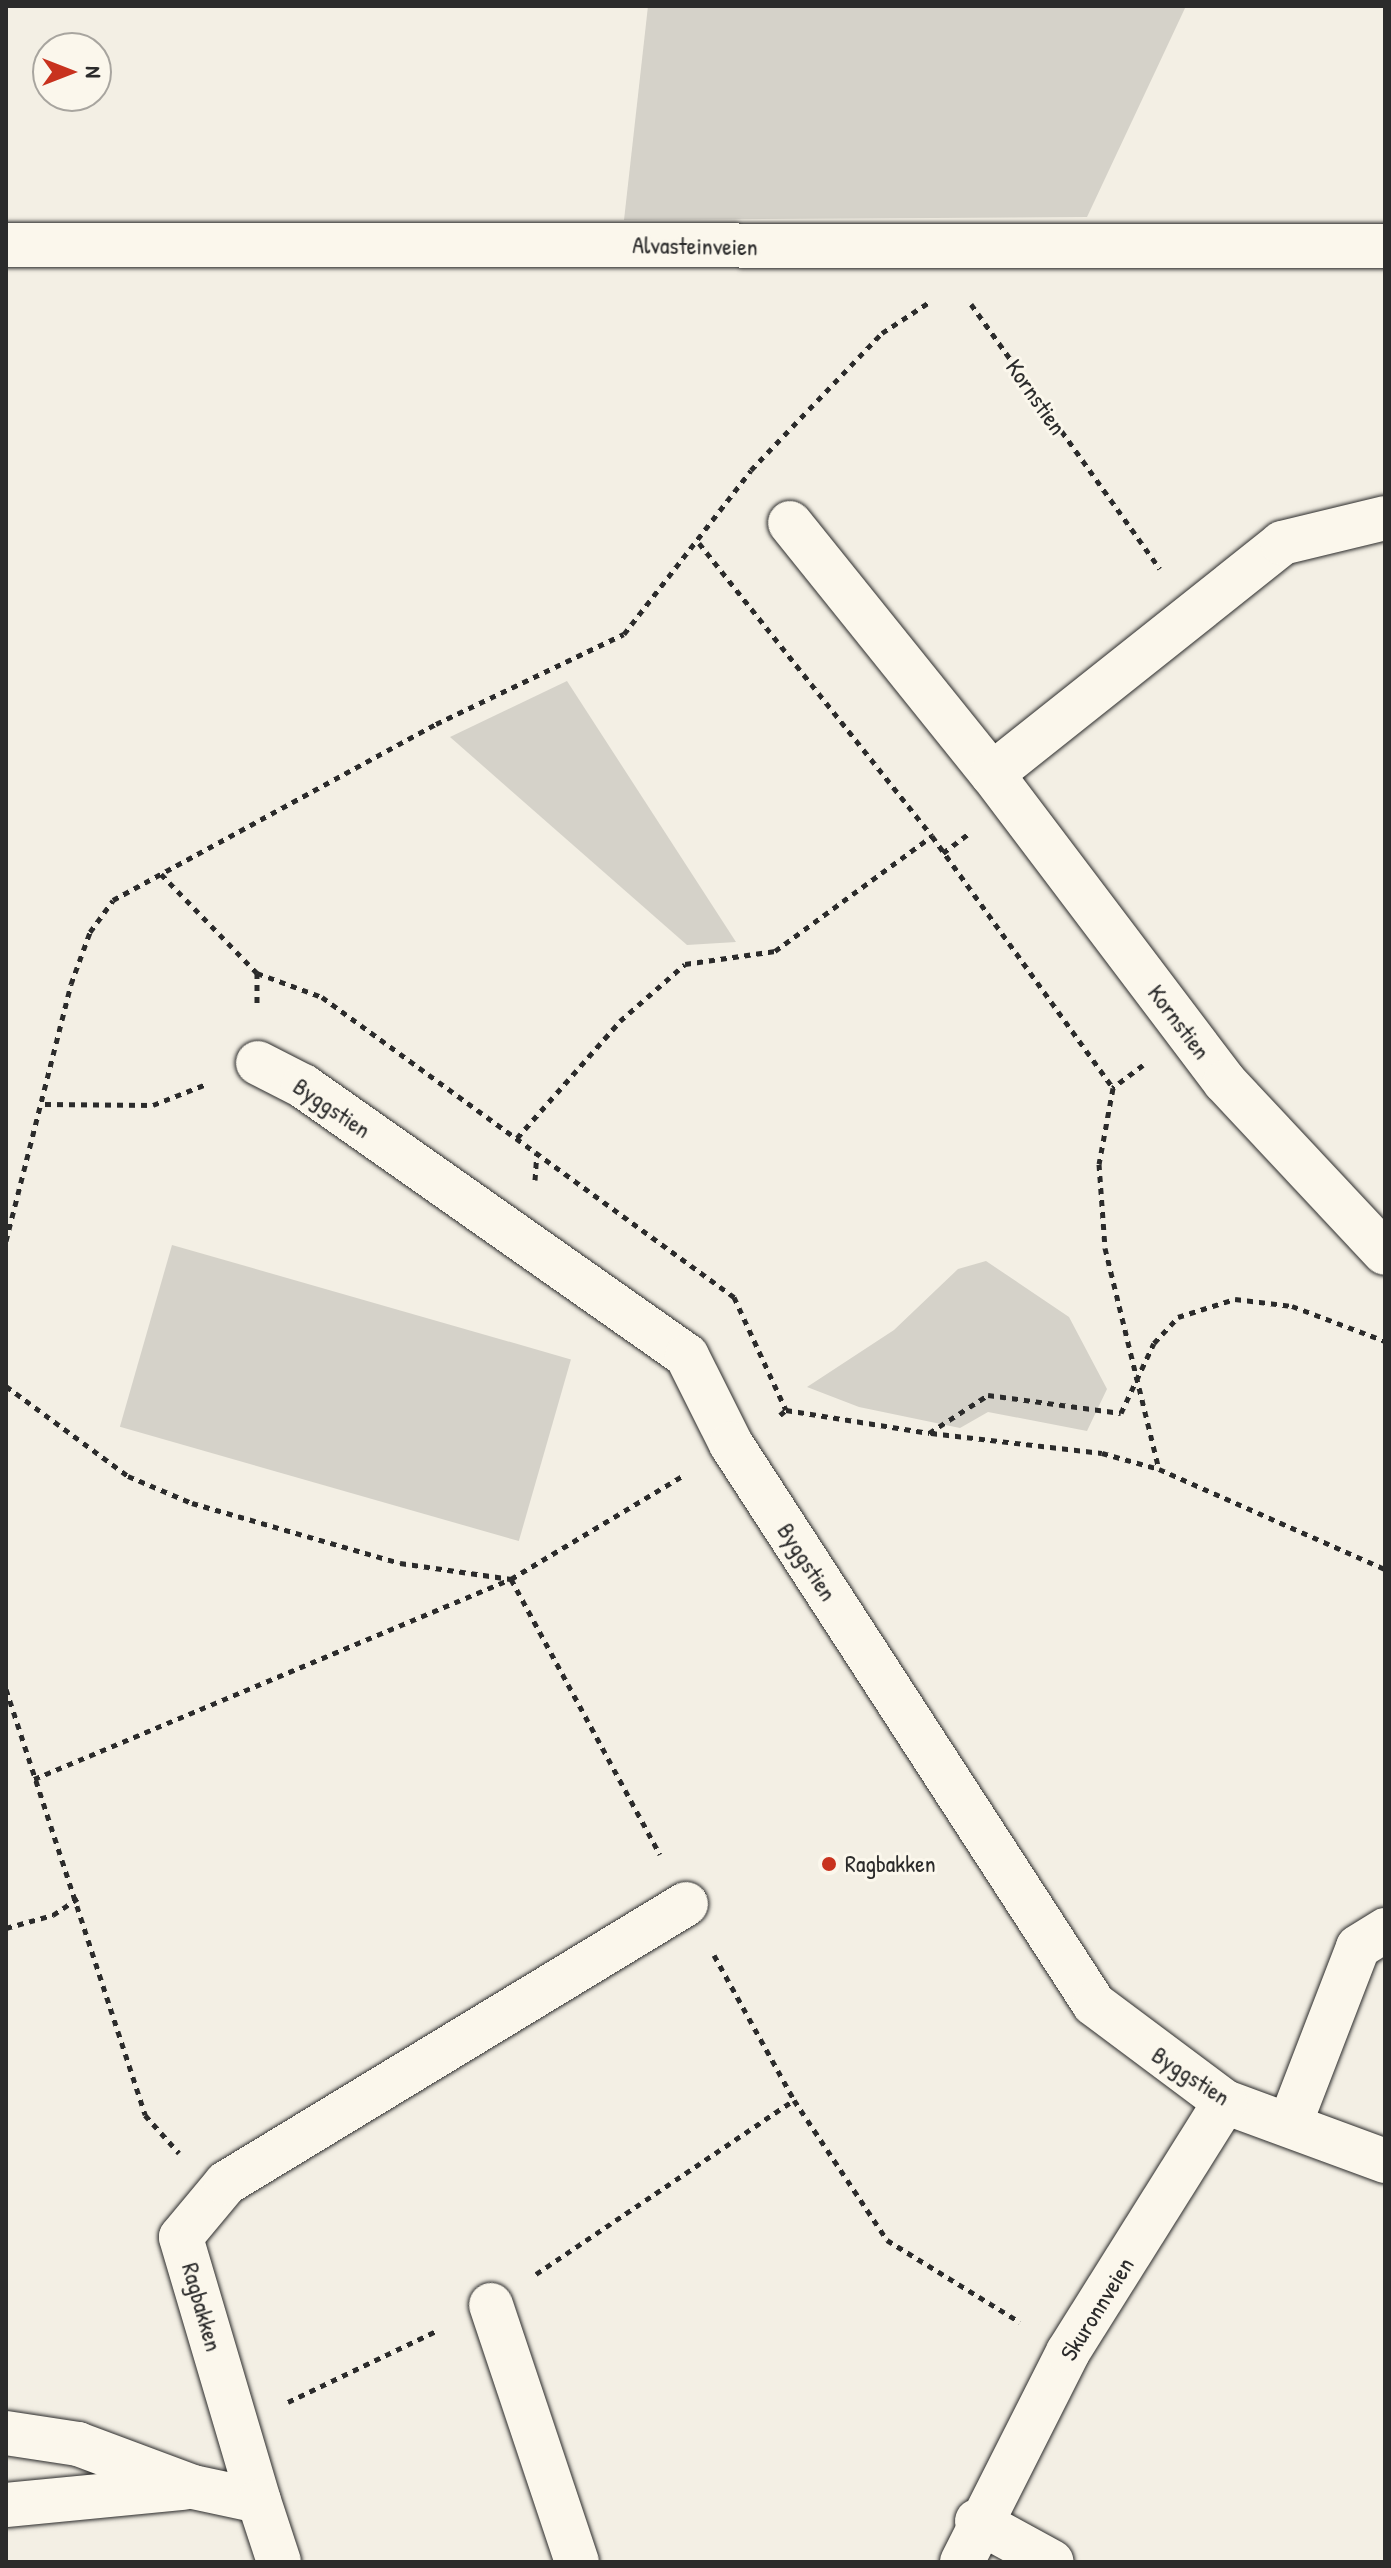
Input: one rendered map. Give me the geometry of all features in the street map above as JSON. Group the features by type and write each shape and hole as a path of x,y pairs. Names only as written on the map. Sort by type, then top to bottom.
{"street":[{"name":"Alvasteinveien","path":"6,245 981,249 1385,246"},
{"path":"992,774 1282,543 1385,518"},
{"name":"Kornstien","path":"790,523 992,774 1185,1032 1297,1166 1385,1253"},
{"name":"Byggstien","path":"258,1063 303,1086 687,1356 731,1444 1094,2004 1225,2102 1291,2121 1385,2161"},
{"name":"Ragbakken","path":"279,2562 181,2237 215,2192 686,1904"},
{"path":"1291,2121 1358,1947 1385,1930"},
{"name":"Skuronnveien","path":"962,2562 977,2521 1068,2352 1225,2102"},
{"path":"491,2305 577,2562"},
{"path":"6,2433 78,2444 193,2487 259,2501"},
{"path":"6,2505 193,2487"},
{"path":"977,2521 1052,2562"}],"path":[{"path":"969,301 981,249"},
{"name":"Kornstien","path":"969,301 1193,613"},
{"path":"956,302 985,301"},
{"path":"6,1241 90,932 113,900 436,724 624,634 699,543 751,470 882,333 931,302 944,302"},
{"path":"699,543 932,836 1113,1088"},
{"path":"517,1138 620,1021 685,964 775,951 932,836"},
{"path":"161,874 257,973 322,997 734,1297 786,1410"},
{"path":"1159,1469 1140,1373 1105,1248 1099,1164 1113,1088 1185,1032"},
{"path":"45,1104 153,1105 258,1063"},
{"path":"929,1433 988,1395 1121,1413 1140,1373 1178,1317 1235,1299 1292,1306 1385,1341"},
{"path":"6,1386 128,1476 192,1503 400,1563 511,1579"},
{"path":"34,1779 511,1579 786,1410 929,1433 1102,1453 1159,1469 1385,1569"},
{"path":"511,1579 794,2100 887,2240 1068,2352"},
{"path":"6,1689 34,1779 78,1898 145,2115 215,2192"},
{"path":"6,1928 53,1915 78,1898"},
{"path":"301,2396 491,2305 794,2100"}],"shaded area":[{"path":"648,6 1186,6 1087,217 624,220"},
{"path":"567,681 736,942 687,945 450,737"},
{"path":"172,1245 571,1359 519,1541 120,1427"},
{"path":"986,1261 1069,1317 1107,1389 1087,1431 988,1412 960,1428 859,1407 807,1387 894,1330 958,1269"}],"place":[{"name":"Ragbakken","path":"829,1864"}]}
